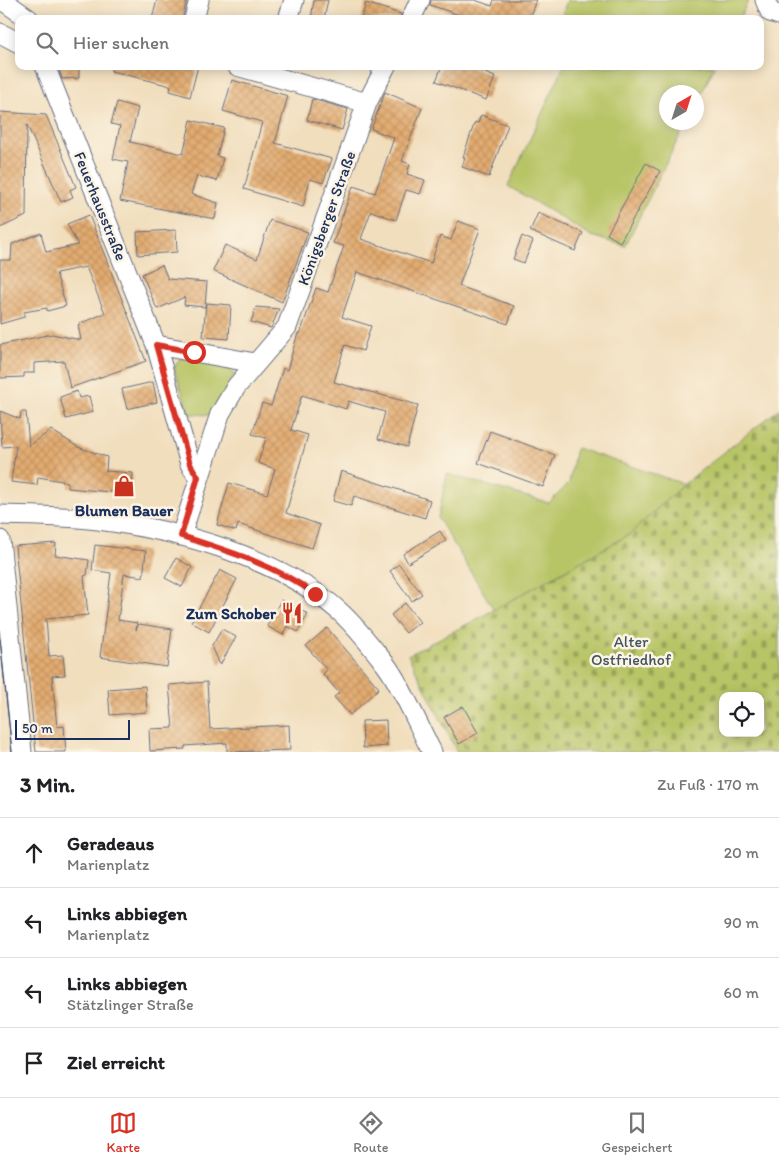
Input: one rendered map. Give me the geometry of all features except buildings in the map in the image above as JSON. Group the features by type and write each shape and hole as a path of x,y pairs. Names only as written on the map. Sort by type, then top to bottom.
{"street":[{"path":"2,0 23,15"},
{"path":"195,15 199,0"},
{"path":"289,15 294,0"},
{"path":"413,15 420,0"},
{"path":"765,0 770,12 779,16"},
{"path":"0,33 15,41"},
{"name":"Feuerhausstraße","path":"47,70 156,345 190,464 198,477"},
{"name":"Königsberger Straße","path":"181,536 198,477 220,414 255,363 287,327 368,103 384,70"},
{"path":"273,71 368,103"},
{"path":"156,345 255,363"},
{"path":"0,514 95,520 131,525 181,536 256,561 299,582 339,611 387,667 432,752"},
{"path":"0,540 22,752"}],"green space":[{"path":"567,0 749,0 741,15 562,15"},
{"path":"562,70 713,70 704,88 704,85 659,85 659,130 683,130 625,246 592,236 508,186"},
{"path":"180,358 229,366 233,371 234,376 211,415 189,414 174,368"},
{"name":"Alter Ostfriedhof","path":"779,409 779,752 457,752 408,655 494,610 630,534 684,484"},
{"path":"576,448 684,484 630,534 494,610 438,518 447,474 549,503 569,483"}],"tram line":[{"path":"0,639 12,752"}],"place":[{"name":"Blumen Bauer","path":"124,486"},
{"name":"Zum Schober","path":"292,613"}],"route":[{"path":"194,352 156,345 190,464 198,477 181,536 256,561 299,582 315,594"}]}
